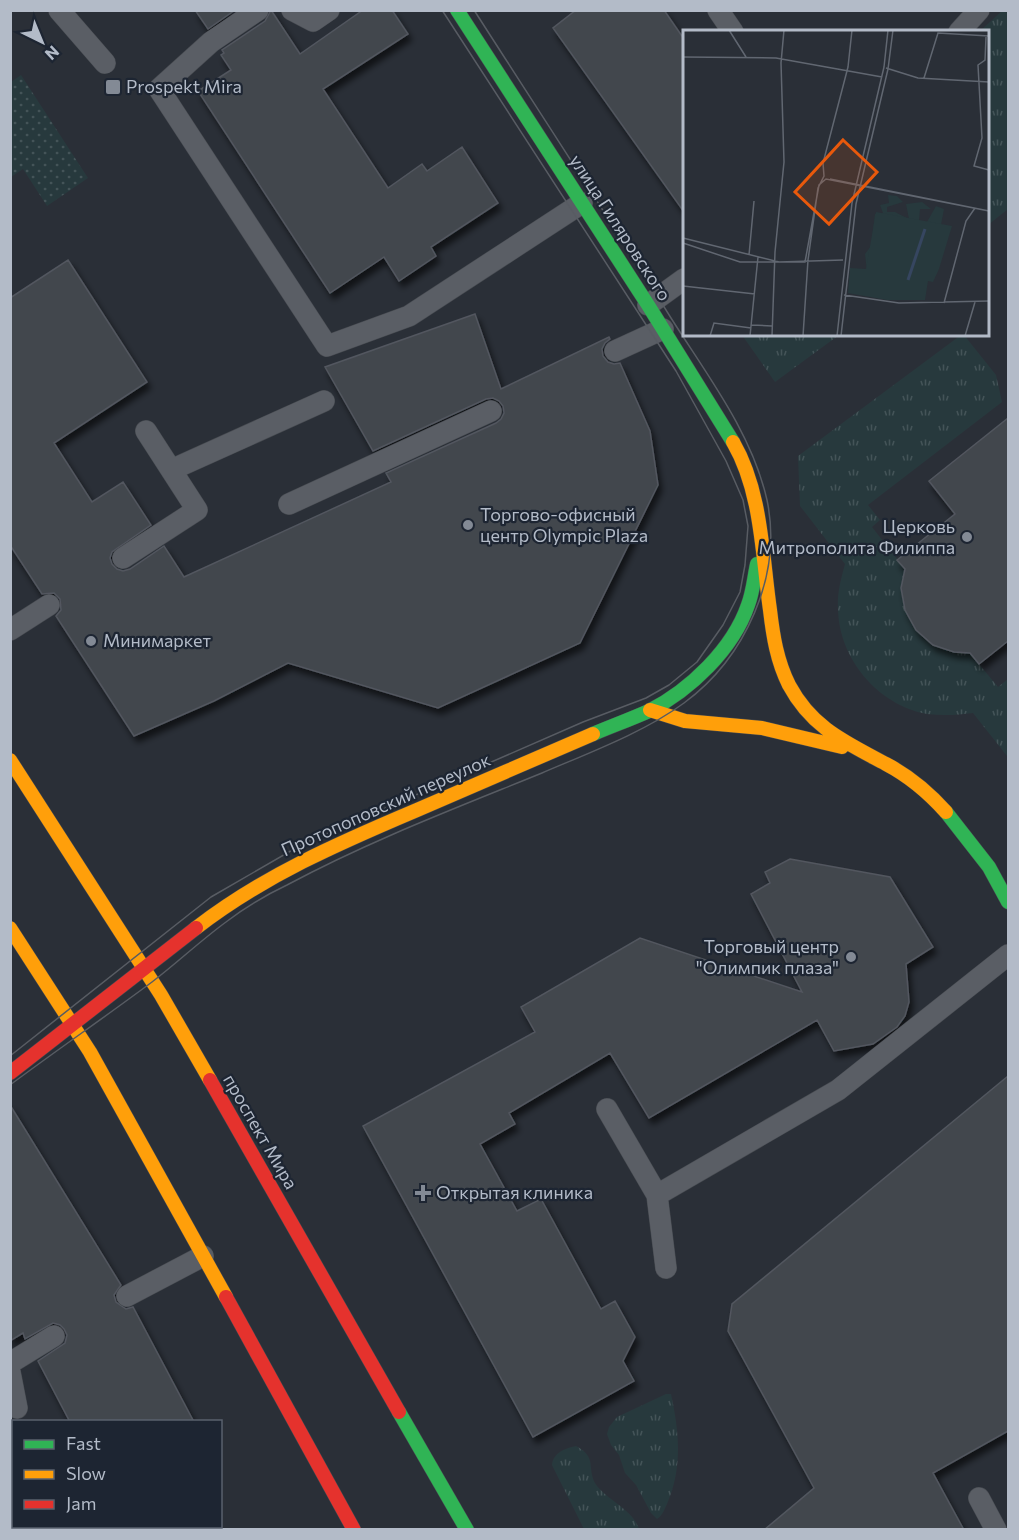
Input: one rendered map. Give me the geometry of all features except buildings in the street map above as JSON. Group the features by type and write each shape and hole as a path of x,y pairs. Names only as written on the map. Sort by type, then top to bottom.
{"street":[{"name":"улица Гиляровского","path":"457,10 648,305 738,452 754,494 775,647 789,684 805,709 825,729 915,783 939,804 989,867 1008,902"},
{"name":"улица Гиляровского","path":"650,710 676,695 702,673 734,633 747,609 758,558 759,538"},
{"name":"улица Гиляровского","path":"650,710 685,721 762,728 859,751"},
{"name":"Протопоповский переулок","path":"10,1073 219,910 276,874 339,843 650,710"},
{"name":"проспект Мира","path":"10,760 144,969 466,1530"},
{"path":"10,928 73,1024 354,1530"}],"lane":[{"path":"59,10 105,63"},
{"path":"258,10 211,42 159,89 327,346 409,316 582,203"},
{"path":"292,10 313,21 329,10"},
{"path":"718,10 732,30"},
{"path":"960,30 979,10"},
{"path":"648,305 683,280"},
{"path":"615,351 663,329"},
{"path":"171,470 324,401"},
{"path":"289,504 491,411"},
{"path":"123,558 197,510 146,431"},
{"path":"10,630 49,605"},
{"path":"657,1195 838,1090 1008,955"},
{"path":"607,1109 657,1195 666,1268"},
{"path":"127,1296 203,1256"},
{"path":"10,1363 54,1335"},
{"path":"10,1372 17,1414"},
{"path":"979,1498 996,1530"}],"green space":[{"path":"1002,11 1008,11 1008,209 989,224 989,30 981,30"},
{"path":"21,75 88,178 47,206 23,169 11,177 11,82"},
{"path":"743,336 838,336 775,382"},
{"path":"960,336 965,336 996,375 1002,402 868,505 880,520 872,527 905,569 901,588 905,610 916,630 970,653 998,687 1008,679 1007,756 973,713 933,715 909,709 893,701 864,677 845,645 840,627 838,597 845,564 800,506 798,456"},
{"path":"666,1394 671,1394 674,1408 677,1463 676,1476 667,1504 657,1519 651,1513 636,1485 625,1473 619,1455 611,1445 607,1434 609,1427 617,1417"},
{"path":"576,1446 583,1450 590,1459 592,1474 597,1486 627,1511 639,1529 584,1529 552,1465 560,1452"}],"tram line":[{"path":"10,1056 211,897 301,845 583,722 646,698 669,685 697,662 723,625 740,592 748,526 743,500 726,461 676,371 442,10"},
{"path":"10,1085 152,982 233,917 263,897 381,839 596,750 669,714 706,684 725,663 754,613 764,586 771,529 767,500 751,451 727,405 474,10"}],"traffic: fast":[{"path":"457,10 648,305 733,442"},
{"path":"593,734 649,711 680,692 708,667 732,637 741,621 751,595 757,564"},
{"path":"946,812 989,867 1008,902"},
{"path":"399,1412 467,1530"}],"traffic: slow":[{"path":"733,442 743,461 755,503 774,639 781,667 789,685 798,700 819,723 843,741 911,779 946,812"},
{"path":"650,710 685,721 762,728 842,747"},
{"path":"196,928 248,892 330,848 593,734"},
{"path":"10,760 161,995 210,1080"},
{"path":"10,928 90,1052 226,1297"}],"traffic: jam":[{"path":"10,1073 196,928"},
{"path":"210,1080 399,1412"},
{"path":"226,1297 354,1530"}],"place":[{"name":"Prospekt Mira","path":"113,87"},
{"name":"Торгово-офисный центр Olympic Plaza","path":"468,525"},
{"name":"Церковь Митрополита Филиппа","path":"967,537"},
{"name":"Минимаркет","path":"91,641"},
{"name":"Торговый центр \"Олимпик плаза\"","path":"851,957"},
{"name":"Открытая клиника","path":"423,1193"}]}
